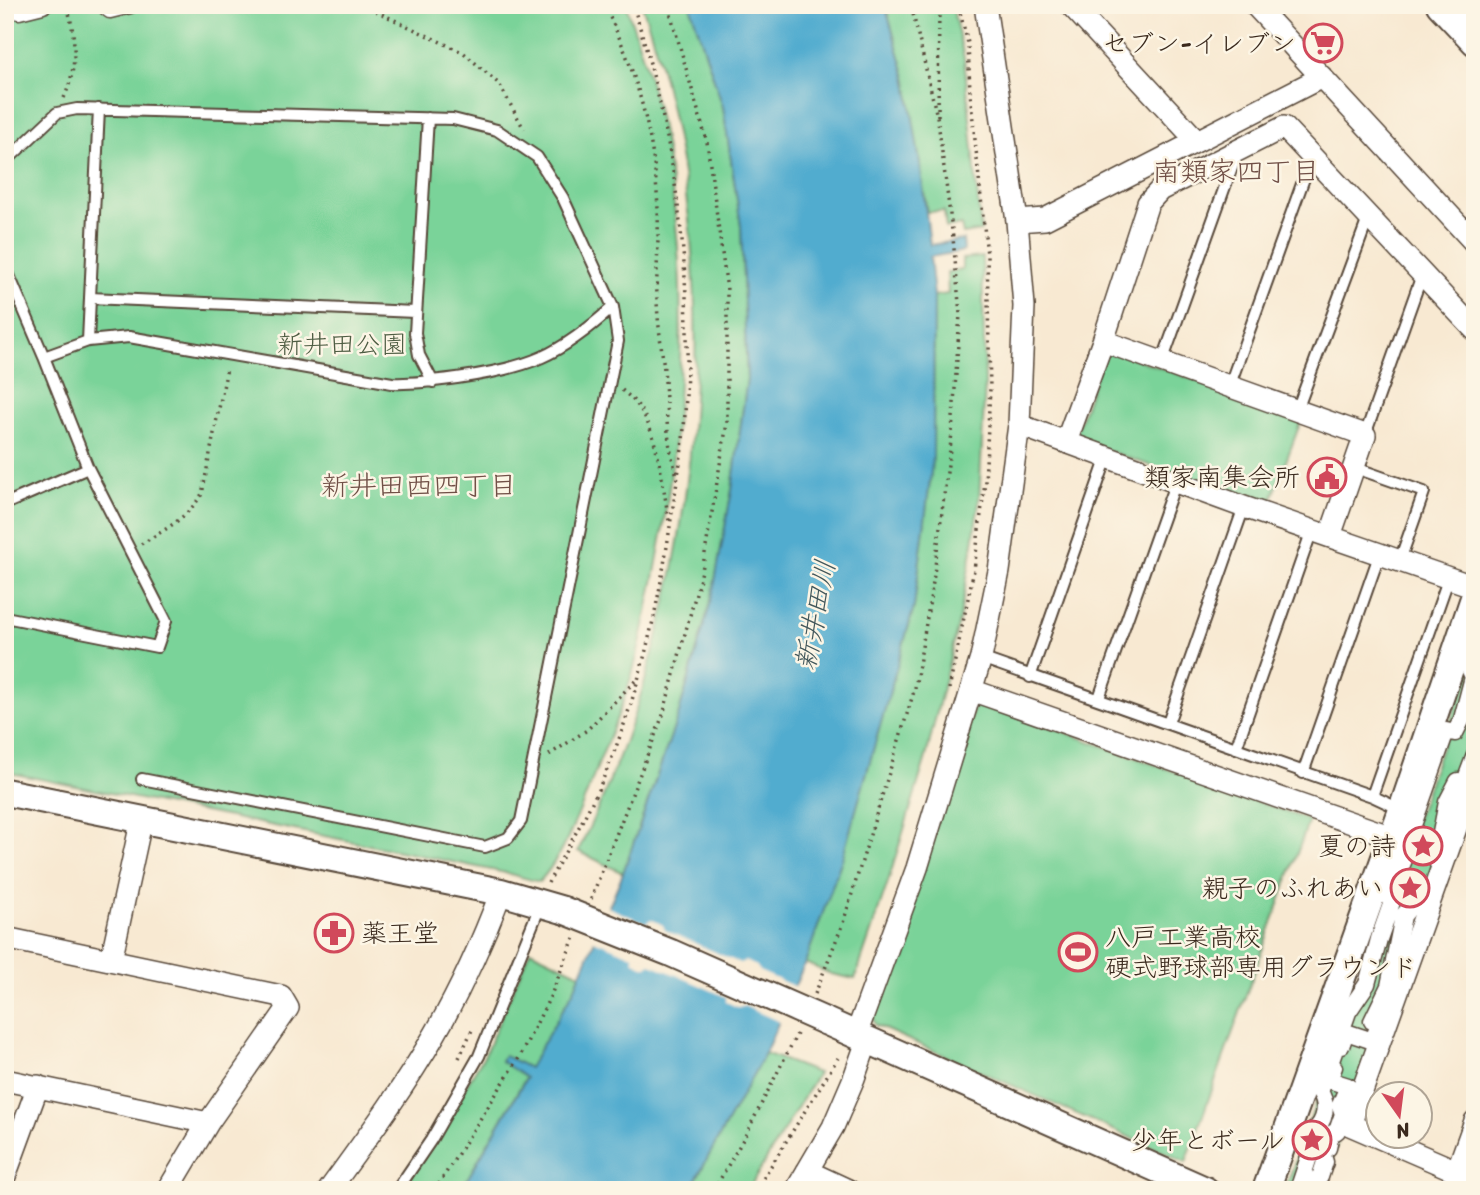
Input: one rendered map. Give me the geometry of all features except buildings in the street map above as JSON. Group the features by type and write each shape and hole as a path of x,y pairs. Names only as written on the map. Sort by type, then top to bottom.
{"street":[{"path":"18,5 19,11 43,5"},
{"path":"104,5 110,10 130,5"},
{"path":"1071,5 1197,141"},
{"path":"1255,5 1475,243"},
{"path":"1440,5 1475,42"},
{"path":"848,1190 801,1181 833,1127 854,1079 855,1042 916,868 981,658 999,570 1019,425 1024,306 1017,221 991,6"},
{"path":"1017,221 1045,219 1322,77"},
{"path":"1066,442 1103,341 1148,203 1160,190 1284,127 1475,330"},
{"path":"1103,341 1364,435 1353,467 1321,533"},
{"path":"1019,425 1475,587"},
{"path":"1266,1190 1402,810 1475,595"},
{"path":"1298,1190 1310,1154 1313,1131 1319,1127 1325,1109 1325,1100 1320,1092 1348,1012 1367,984 1372,971 1379,939 1393,899 1388,897 1406,855 1413,825 1446,731 1455,733 1462,719 1473,677 1469,668 1475,652"},
{"path":"971,690 1392,837"},
{"path":"1314,1190 1312,1186 1320,1177 1325,1162 1322,1153 1328,1148 1331,1134 1337,1131 1343,1114 1340,1105 1348,1086 1329,1080 1346,1032 1373,1041 1379,1024 1372,1021 1389,986 1404,916 1412,906 1420,908 1442,848 1439,842 1447,802 1458,781 1464,784 1475,755"},
{"path":"1475,775 1468,818 1350,1125 1466,1175 1475,1121"},
{"path":"5,792 501,892 563,910 671,953 812,1017 855,1042 1205,1190"},
{"path":"111,960 142,818"},
{"path":"329,1190 377,1125 435,1034 483,938 501,892"},
{"path":"5,938 281,996 288,1008 208,1123 167,1190"},
{"path":"5,1080 208,1123"},
{"path":"5,1176 38,1086"}],"lane":[{"path":"5,162 57,113 77,109 453,119 497,130 537,157 564,198 613,307 618,341 610,382 521,821 508,838 485,848 142,779"},
{"path":"88,341 99,109"},
{"path":"428,118 415,333 419,355 433,382"},
{"path":"1162,362 1238,150"},
{"path":"1229,387 1312,155"},
{"path":"1297,410 1369,216"},
{"path":"5,266 88,468 166,621 157,647 5,617"},
{"path":"1364,435 1423,275"},
{"path":"90,298 415,312"},
{"path":"44,357 88,341 129,337 392,383 414,384 522,366 553,353 582,335 613,307"},
{"path":"1030,677 1107,457"},
{"path":"1303,773 1390,556 1424,492 1353,467"},
{"path":"5,504 88,468"},
{"path":"1099,698 1176,481"},
{"path":"1168,723 1244,507"},
{"path":"1236,748 1321,533"},
{"path":"1372,796 1449,577"},
{"path":"981,658 1372,796 1402,810"},
{"path":"397,1190 431,1139 479,1056 536,916"}],"path":[{"path":"57,113 71,84 76,53 67,5"},
{"path":"363,5 464,53 499,84 520,119 537,157"},
{"path":"604,5 622,38 647,120 655,167 660,347 665,379 669,452 677,476"},
{"path":"544,891 576,834 611,760 647,649 664,572 682,441 687,350 684,248 675,177 647,50 632,5"},
{"path":"591,900 663,715 702,571 727,422 727,290 707,142 668,5"},
{"path":"713,1190 812,1017 844,923 915,688 933,583 952,433 960,314 949,198 938,121 911,5"},
{"path":"938,121 941,49 939,5"},
{"path":"947,697 974,570 985,482 989,389 987,255 970,92 968,43 958,5"},
{"path":"130,551 176,523 192,510 202,494 230,354"},
{"path":"610,382 631,398 647,424 658,462 670,527"},
{"path":"532,766 587,730 637,679"},
{"path":"435,1190 519,1058 551,995 576,935"},
{"path":"457,1062 472,1029"},
{"path":"756,1190 855,1042"},
{"path":"377,1190 385,1178"}],"green space":[{"name":"新井田公園","path":"5,5 626,5 657,107 675,219 681,321 680,371 671,473 655,573 630,681 575,822 558,856 539,882 419,855 5,772"},
{"path":"642,5 690,5 723,107 741,226 747,379 732,490 712,597 679,713 623,873 578,851 621,753 654,649 678,543 692,434 695,325 689,216 671,109"},
{"path":"885,5 952,5 964,58 981,231 963,234 961,225 946,228 944,211 927,212 907,81"},
{"path":"982,257 985,382 979,502 971,556 959,621 926,757 855,979 831,974 805,963 842,859 914,607 933,456 934,296 948,294 947,272 962,270 962,259"},
{"path":"1105,348 1302,418 1269,507 1074,439"},
{"path":"1475,652 1475,755 1321,1190 1285,1190"},
{"name":"八戸工業高校 硬式野球部専用グラウンド","path":"986,704 1309,820 1186,1162 875,1025 872,1017 974,708"},
{"path":"530,950 580,974 574,990 529,1069 505,1055 501,1061 526,1077 461,1190 403,1190 485,1054"},
{"path":"765,1053 818,1073 748,1190 690,1190"}],"water":[{"name":"新井田川","path":"690,5 885,5 907,81 930,245 963,240 964,251 930,257 934,296 933,456 914,607 842,859 805,963 765,1053 690,1190 461,1190 526,1078 501,1061 504,1055 529,1068 574,990 623,873 679,713 712,597 732,490 747,379 741,226 723,107"}],"pier":[{"path":"605,906 646,923 651,919 663,925 665,930 740,963 745,961 757,966 759,971 798,988 782,1023 744,1006 739,1008 726,1002 726,997 651,964 645,967 634,962 633,956 591,939"}],"place":[{"name":"セブン-イレブン","path":"1323,43"},
{"name":"類家南集会所","path":"1327,477"},
{"name":"夏の詩","path":"1423,846"},
{"name":"親子のふれあい","path":"1410,888"},
{"name":"薬王堂","path":"334,933"},
{"name":"八戸工業高校 硬式野球部専用グラウンド","path":"1078,952"},
{"name":"少年とボール","path":"1312,1140"}],"district":[{"name":"南類家四丁目","path":"1236,171"},
{"name":"新井田西四丁目","path":"419,485"}]}
